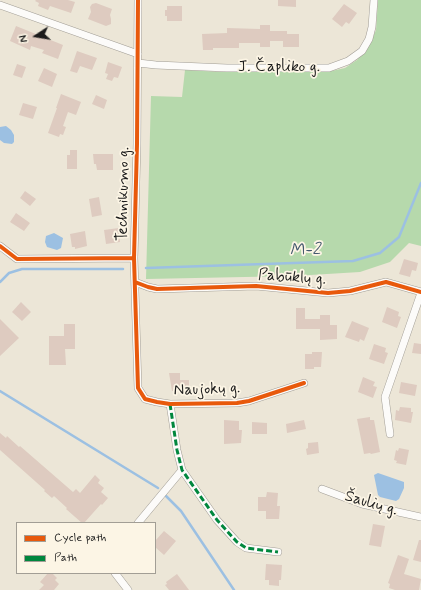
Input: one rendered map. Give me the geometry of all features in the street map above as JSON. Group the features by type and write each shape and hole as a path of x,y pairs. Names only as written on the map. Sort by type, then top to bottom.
{"street":[{"name":"Technikumo g.","path":"138,0 134,258 138,388"},
{"name":"J. Čapliko g.","path":"138,63 227,68 329,68 348,61 362,51 369,39 372,27 374,0"},
{"path":"0,5 138,54"},
{"path":"0,246 17,259 134,258"},
{"name":"Pabūklų g.","path":"135,282 157,289 256,286 328,293 350,291 386,282 421,293 385,397 390,434"},
{"name":"Naujokų g.","path":"138,388 145,399 170,404 237,403 249,401 304,383"},
{"path":"170,404 177,450 182,470 217,520 237,542 246,548 278,552"},
{"path":"139,522 182,470"},
{"name":"Šaulių g.","path":"322,489 362,504 421,517"},
{"path":"116,574 128,590"}],"green space":[{"path":"378,0 421,0 421,246 409,243 390,262 360,272 294,276 146,279 151,96 182,97 185,70 221,72 327,72 345,68 357,60 370,44 376,30"}],"water":[{"path":"6,126 14,135 14,142 12,144 4,143 0,140 0,127"},
{"path":"54,233 63,238 61,248 57,250 47,247 45,242 46,236"},
{"path":"378,473 404,482 404,488 399,499 396,501 380,497 378,495 374,475"}],"building":[{"path":"68,0 75,2 71,13 50,6 48,10 38,6 39,3 35,1"},
{"path":"278,0 296,0 296,7 278,6"},
{"path":"96,3 112,9 110,15 111,24 106,26 88,19 91,12 90,7 92,4"},
{"path":"344,4 357,13 349,24 346,22 342,27 332,19"},
{"path":"167,6 182,6 182,21 167,21 165,10 167,10"},
{"path":"260,25 270,25 270,31 287,31 287,34 299,34 299,47 283,47 283,41 270,41 270,47 260,47 260,43 239,43 239,48 213,48 213,50 203,50 202,34 227,33 227,28 260,29"},
{"path":"16,26 63,45 58,59 42,53 44,50 31,46 30,50 10,41"},
{"path":"77,51 97,58 92,70 80,66 77,73 70,71"},
{"path":"108,62 122,67 118,78 114,77 112,81 106,79 108,74 105,73"},
{"path":"17,64 26,67 22,78 13,75"},
{"path":"44,68 57,74 52,87 38,81"},
{"path":"61,94 81,102 76,115 68,112 63,126 66,127 63,135 60,134 59,137 48,133"},
{"path":"96,95 107,100 104,109 92,104"},
{"path":"23,103 37,107 33,119 19,115"},
{"path":"70,150 77,150 77,169 67,169 67,155 70,155"},
{"path":"93,154 113,154 113,170 97,170 96,164 94,164"},
{"path":"25,191 36,199 30,206 20,198"},
{"path":"99,197 102,215 92,217 89,199"},
{"path":"16,213 30,223 24,231 10,222"},
{"path":"119,228 120,242 106,244 104,230"},
{"path":"85,231 87,246 75,249 75,247 72,247 70,234"},
{"path":"404,259 418,263 416,271 412,270 410,277 399,274"},
{"path":"21,302 31,312 22,321 12,312"},
{"path":"387,307 399,312 398,316 401,317 397,328 382,322"},
{"path":"296,308 305,308 305,319 320,319 320,315 330,315 330,325 337,325 337,339 320,340 320,329 296,329"},
{"path":"0,319 19,338 0,356"},
{"path":"352,321 369,328 364,341 360,339 359,342 345,337"},
{"path":"64,324 75,324 75,349 65,349 66,365 49,365 49,336 64,336"},
{"path":"414,343 421,344 421,354 412,353"},
{"path":"374,344 386,348 385,352 388,353 384,364 369,359"},
{"path":"312,352 322,352 321,367 305,369 305,354 312,354"},
{"path":"169,373 180,373 180,380 189,380 189,391 172,391"},
{"path":"363,377 375,382 373,386 377,387 373,398 358,392"},
{"path":"401,382 417,385 415,396 399,393"},
{"path":"400,407 411,408 411,412 413,412 411,423 395,420 396,410 399,411"},
{"path":"370,417 370,420 374,420 380,452 364,454 357,419"},
{"path":"224,420 239,421 239,430 242,430 241,443 224,444"},
{"path":"304,420 306,429 287,433 286,424"},
{"path":"252,422 267,423 267,434 252,434"},
{"path":"0,433 6,438 7,436 19,447 20,446 73,492 76,489 80,493 95,475 100,480 98,483 104,488 101,492 108,498 85,522 81,522 54,496 52,498 0,450"},
{"path":"318,442 319,453 307,455 306,449 308,448 308,443"},
{"path":"399,448 409,450 406,465 396,463 397,461 394,460 396,450 398,451"},
{"path":"267,492 278,493 277,506 280,506 279,519 266,519 266,511 258,511 258,497 266,497"},
{"path":"373,524 385,526 381,547 369,545"},
{"path":"164,531 176,541 164,555 156,548 156,540"},
{"path":"419,540 421,540 421,562 413,560"},
{"path":"398,555 409,559 404,574 421,579 419,590 395,590 389,588 390,584 388,583"},
{"path":"266,564 282,565 279,586 269,585 269,580 265,580"},
{"path":"47,574 53,574 57,578 55,580 59,584 54,590 39,590 44,585 40,582"},
{"path":"177,574 189,590 169,590 165,585 167,584 166,582"}],"waterway":[{"name":"M-2","path":"146,268 353,261 380,253 399,237 421,183"},
{"name":"M-2","path":"0,282 9,273 22,269 123,269"},
{"path":"0,391 158,488"},
{"path":"166,496 181,511 234,590"}],"marked path":[{"path":"170,404 177,450 182,470 217,520 237,542 246,548 278,552"}],"cycle path":[{"path":"138,0 137,144 134,258 138,388 145,399 170,404 237,403 249,401 304,383"},
{"path":"0,246 17,259 134,258"},
{"path":"135,282 157,289 256,286 328,293 350,291 386,282 421,292"}]}
